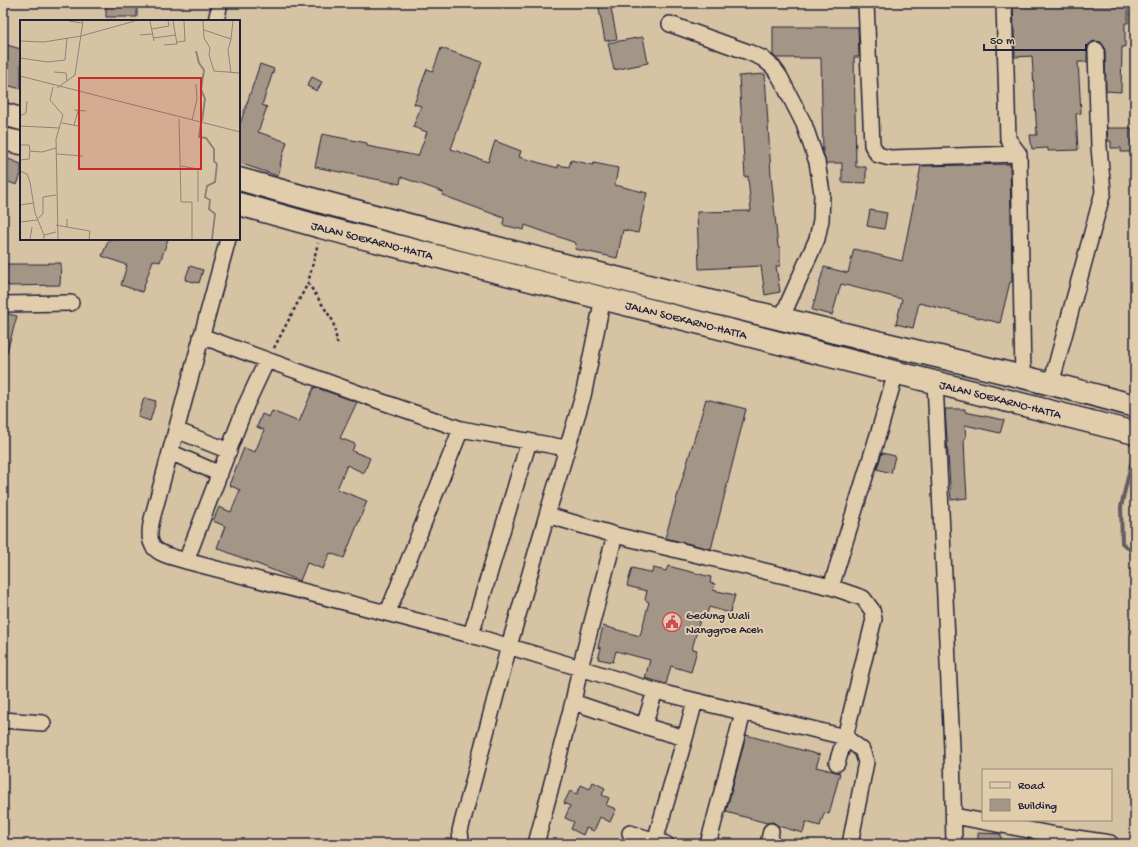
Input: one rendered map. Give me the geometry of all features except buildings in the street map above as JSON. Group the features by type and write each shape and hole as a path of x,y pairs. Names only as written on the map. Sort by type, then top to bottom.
{"highway":[{"path":"3,114 20,119"},
{"path":"3,139 20,143"},
{"name":"JALAN SOEKARNO-HATTA","path":"240,179 335,206 603,275 1051,384 1135,406"},
{"name":"JALAN SOEKARNO-HATTA","path":"240,204 321,227 1135,432"}],"street":[{"path":"216,20 220,3"},
{"path":"866,3 872,145 878,156 890,158 1019,154"},
{"path":"1004,3 1008,139 1019,154 1023,378"},
{"path":"670,24 762,58 773,67 780,77 804,124 817,162 822,193 821,220 817,239 781,319"},
{"path":"1051,384 1103,192 1099,147 1096,50"},
{"path":"228,240 152,519 150,528 150,542 158,552 186,561 388,612 471,635 655,691 845,737 862,750 866,762 850,844"},
{"path":"464,844 461,841 460,831 509,646 582,396 603,298"},
{"path":"3,304 71,303"},
{"path":"201,336 461,429 566,448"},
{"path":"186,561 246,406 267,360"},
{"path":"831,587 896,372"},
{"path":"935,382 952,740 954,844"},
{"path":"388,612 461,429"},
{"path":"176,430 228,451"},
{"path":"471,635 529,441"},
{"path":"170,452 220,474"},
{"path":"547,515 614,535 831,587 863,598 872,610 874,620 837,764"},
{"path":"536,844 614,535"},
{"path":"644,726 655,691"},
{"path":"630,833 661,842 695,701"},
{"path":"573,702 685,738"},
{"path":"708,844 743,713"},
{"path":"3,720 43,723"},
{"path":"954,816 1110,844"}],"path":[{"path":"267,360 308,283 321,227"},
{"path":"308,283 333,322 338,347"}],"waterway":[{"path":"1135,447 1121,507 1122,543 1135,554"}],"place":[{"name":"Gedung Wali Nanggroe Aceh","path":"672,622"}]}
